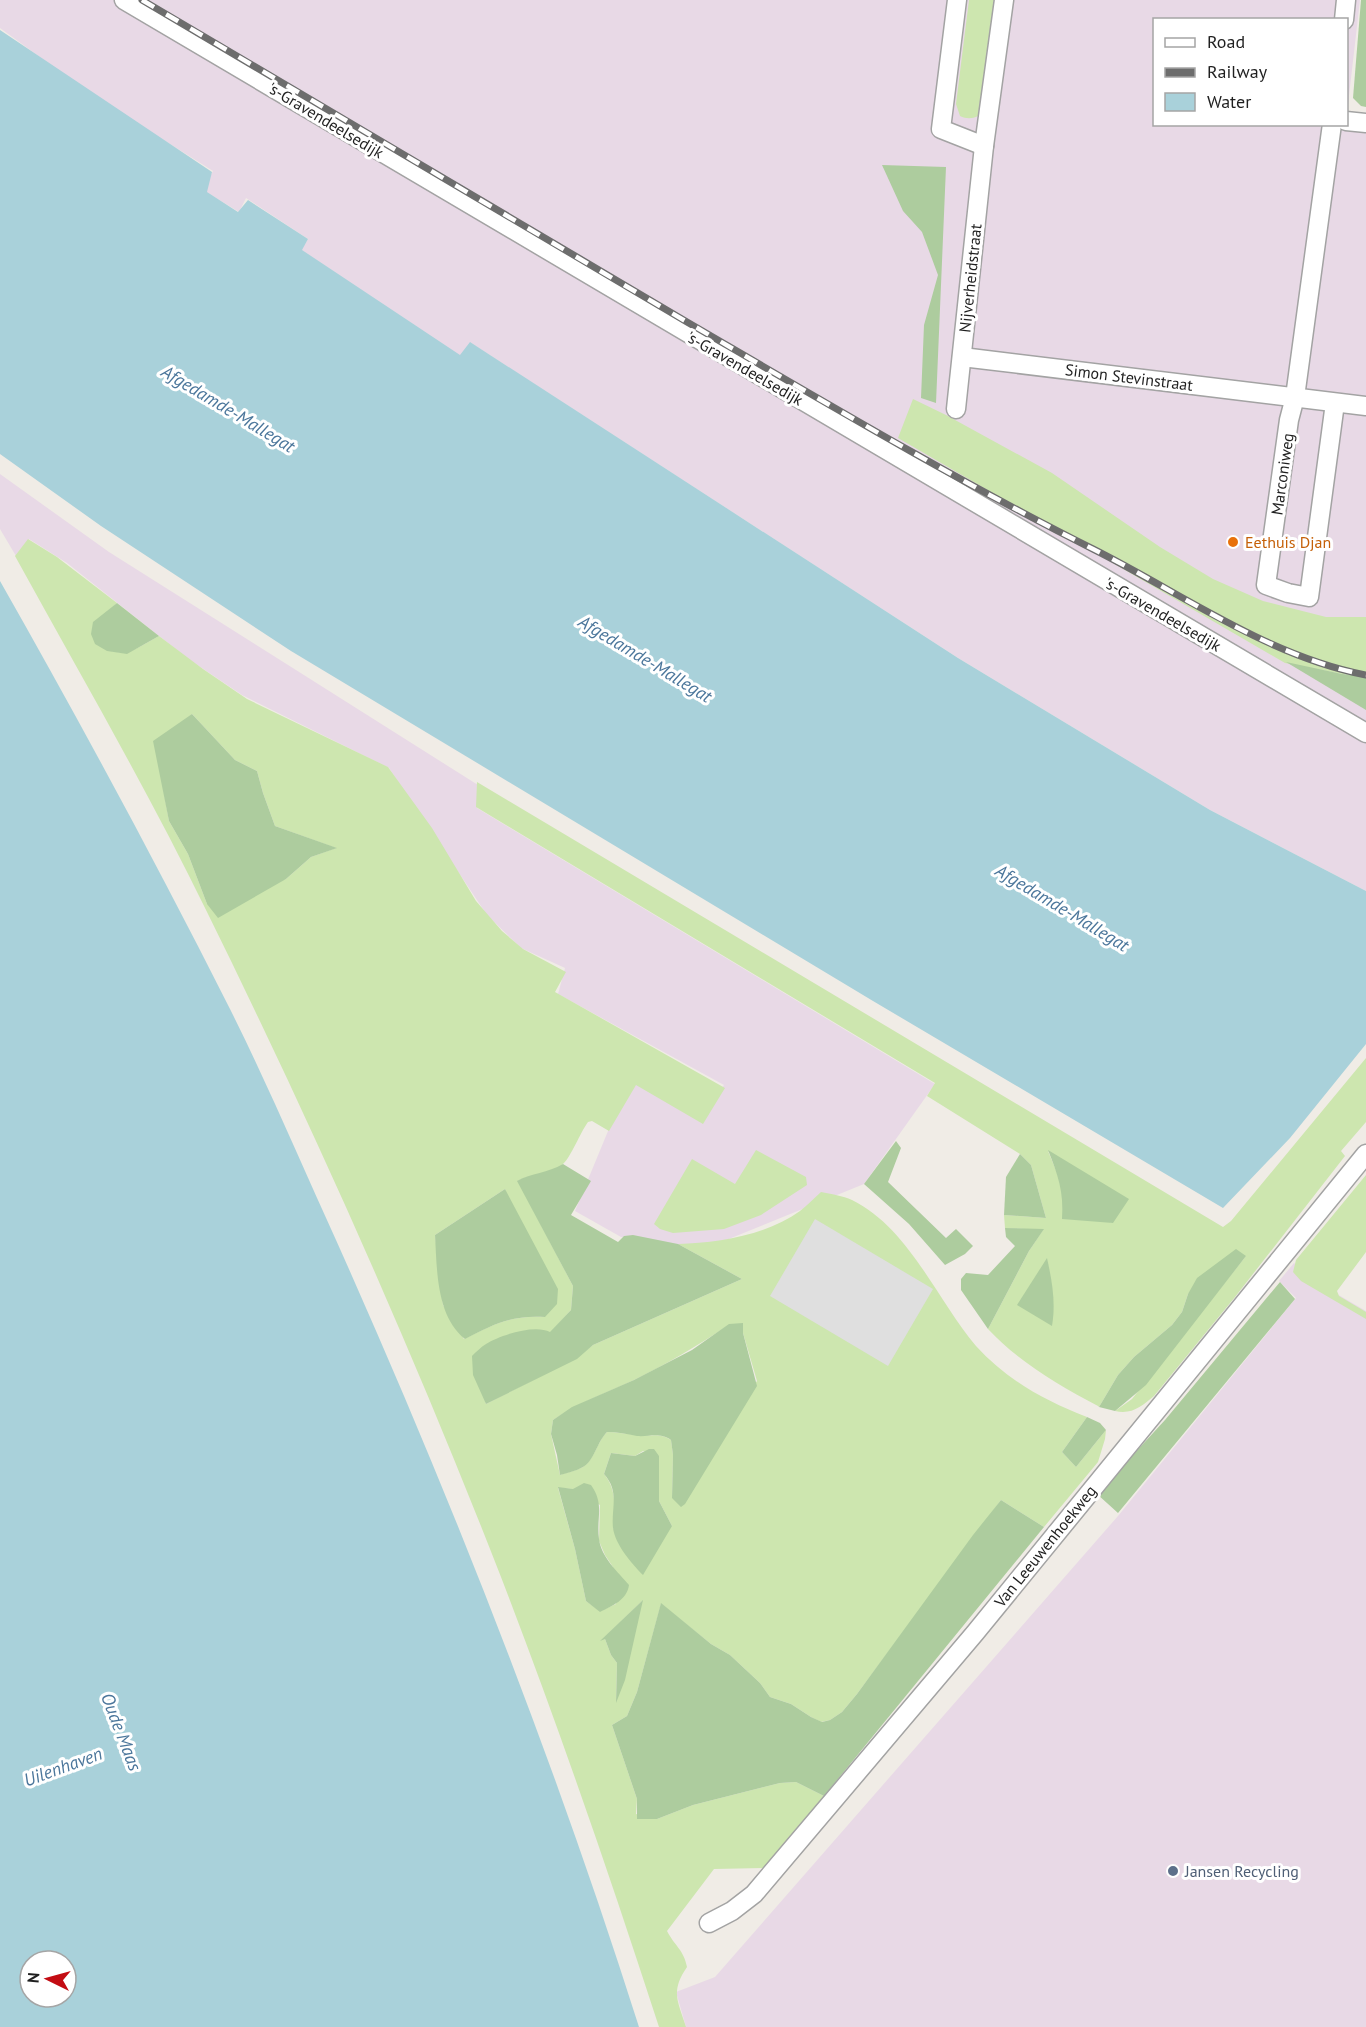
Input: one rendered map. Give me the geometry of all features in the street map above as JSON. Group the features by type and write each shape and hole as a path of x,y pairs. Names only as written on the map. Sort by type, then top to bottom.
{"street":[{"name":"'s-Gravendeelsedijk","path":"124,0 1366,733"},
{"path":"957,0 941,129 984,146"},
{"name":"Nijverheidstraat","path":"956,409 978,197 1004,0"},
{"path":"1344,18 1346,0"},
{"path":"1348,121 1366,123"},
{"name":"Marconiweg","path":"1332,126 1295,397 1289,420 1266,585 1309,597 1335,403"},
{"name":"Simon Stevinstraat","path":"962,357 1366,406"},
{"name":"Van Leeuwenhoekweg","path":"709,1923 732,1911 754,1894 975,1633 1366,1154"}],"shaded area":[{"path":"0,0 1360,0 1348,104 1348,18 1153,18 1153,126 1348,126 1348,113 1366,116 1366,891 1210,810 958,658 471,343 460,356 301,250 308,239 246,198 239,212 203,190 213,171 92,95 0,28"},
{"path":"0,474 109,552 478,785 477,808 935,1084 864,1184 704,1249 621,1237 575,1211 613,1119 554,1031 703,1114 724,1085 558,994 565,968 521,948 487,915 389,768 242,695 187,658 67,563 29,539 16,556 0,529"},
{"path":"815,1219 933,1289 888,1366 770,1296"},
{"path":"1294,1263 1337,1294 1366,1311 1366,2027 686,2027 676,1992 715,1977 1118,1516 1296,1298 1279,1281"}],"green space":[{"path":"969,0 994,0 978,116 964,118 960,116 956,104"},
{"path":"1361,0 1366,0 1366,107 1361,106 1353,98"},
{"path":"882,165 946,167 936,403 921,398 924,325 938,275 922,232 903,211"},
{"path":"913,399 1052,473 1160,547 1213,579 1263,601 1326,617 1366,617 1366,676 1342,674 1285,663 898,438"},
{"path":"28,539 57,557 117,603 107,612 95,643 114,651 128,652 159,636 247,699 388,767 432,828 476,901 502,931 523,949 566,972 555,992 725,1088 703,1124 636,1085 609,1131 592,1121 588,1122 563,1164 553,1171 518,1181 573,1286 571,1310 550,1333 483,1394 486,1404 576,1358 593,1345 742,1279 678,1244 709,1242 757,1232 803,1209 821,1192 852,1200 872,1212 890,1228 921,1266 976,1346 1001,1369 1027,1388 1087,1417 1062,1452 1076,1467 1106,1430 1098,1462 1044,1527 1001,1500 857,1694 842,1712 830,1720 821,1722 791,1704 770,1697 760,1683 730,1655 711,1644 661,1604 637,1692 627,1716 612,1725 637,1799 636,1814 657,1819 693,1805 780,1783 796,1782 824,1796 767,1868 714,1869 667,1931 686,1961 687,1967 679,1983 677,1997 686,2027 659,2027 583,1801 501,1577 398,1324 324,1158 247,994 161,822 15,556","holes":["192,714 235,760 257,771 275,826 336,848 311,857 286,879 207,904 188,854 169,821 162,782","505,1189 545,1317 512,1319 464,1339 443,1305 435,1235","729,1325 743,1333 757,1381 672,1498 671,1440 662,1436 607,1432 587,1464 560,1475 551,1434 553,1420 582,1403 632,1381","643,1451 659,1456 659,1501 672,1526 613,1529 613,1494 604,1474 611,1453 635,1456","558,1488 573,1489 600,1505 599,1541 613,1567 616,1604 600,1611 586,1601 575,1549","642,1601 616,1701 617,1663 603,1639"]},
{"path":"117,603 159,636 127,654 107,651 95,644 91,634 93,622"},
{"path":"1286,662 1342,674 1366,676 1366,710"},
{"path":"192,714 235,760 257,771 275,826 337,848 311,857 286,879 218,918 207,904 188,854 169,821 153,741"},
{"path":"477,782 1223,1227 1231,1221 1366,1058 1366,1122 1341,1151 1345,1156 1154,1396 1132,1411 1115,1411 1132,1399 1246,1256 1188,1294 1182,1312 1172,1325 1134,1357 1118,1375 1099,1407 1040,1372 988,1329 1029,1251 1043,1230 1005,1228 1004,1215 1046,1218 1031,1165 1020,1154 927,1096 935,1083 476,807","holes":["1048,1151 1112,1223 1064,1199 1060,1180"]},
{"path":"896,1141 901,1148 888,1182 946,1238 956,1229 973,1246 965,1254 945,1265 909,1224 864,1184"},
{"path":"756,1150 806,1177 807,1185 761,1215 724,1229 673,1233 660,1229 654,1224 692,1159 735,1184"},
{"path":"1048,1150 1129,1199 1113,1223 1062,1219 1060,1184"},
{"path":"1020,1154 1031,1165 1046,1218 1004,1215 1006,1177"},
{"path":"563,1164 591,1181 571,1215 618,1242 624,1236 633,1235 678,1244 742,1279 593,1345 577,1359 486,1404 473,1375 472,1356 486,1344 508,1334 536,1329 550,1332 571,1310 573,1286 517,1181"},
{"path":"1366,1175 1366,1252 1337,1291 1339,1296 1366,1312 1366,1319 1301,1281 1293,1272 1296,1260"},
{"path":"505,1189 558,1289 557,1304 545,1317 512,1319 465,1339 455,1329 443,1305 435,1235"},
{"path":"1005,1228 1044,1229 1029,1251 988,1329 961,1290 961,1279 966,1273 988,1275 1015,1246 1006,1237"},
{"path":"1236,1249 1246,1256 1146,1385 1115,1411 1099,1407 1118,1375 1134,1357 1172,1325 1182,1312 1197,1278"},
{"path":"1047,1258 1052,1283 1052,1326 1017,1305"},
{"path":"1280,1282 1295,1299 1118,1513 1097,1494 1165,1420"},
{"path":"743,1323 743,1333 757,1386 685,1504 681,1507 672,1498 671,1440 662,1436 637,1436 607,1432 587,1464 560,1475 551,1434 553,1420 572,1407 634,1380 692,1350 729,1324"},
{"path":"1087,1417 1100,1423 1106,1430 1076,1467 1062,1452"},
{"path":"654,1449 659,1456 659,1501 672,1526 643,1575 624,1553 614,1534 612,1487 604,1474 611,1453 635,1456"},
{"path":"584,1483 591,1485 598,1499 600,1546 611,1564 629,1585 622,1599 600,1612 586,1601 558,1487 573,1489"},
{"path":"1001,1500 1044,1527 824,1796 796,1782 780,1783 693,1805 657,1819 637,1819 637,1799 612,1725 627,1716 637,1692 661,1603 711,1644 730,1655 760,1683 770,1697 791,1704 822,1722 830,1720 842,1712 857,1694"},
{"path":"643,1600 625,1680 616,1703 617,1663 605,1639 600,1641"}],"water":[{"name":"Afgedamde-Mallegat","path":"0,30 212,172 207,192 238,212 248,200 308,239 302,250 460,355 470,342 958,658 1210,810 1366,891 1366,1044 1290,1138 1223,1208 873,1001 291,651 101,526 0,454"},
{"path":"0,581 118,794 230,1009 258,1066 379,1337 499,1629 572,1827 639,2027 0,2027"}],"railway":[{"path":"142,0 687,322 939,467 1259,638 1329,666 1366,675"}],"place":[{"name":"Eethuis Djan","path":"1233,542"},
{"name":"Jansen Recycling","path":"1173,1871"}],"water label":[{"name":"Oude Maas","path":"121,1732"},
{"name":"Uilenhaven","path":"63,1767"}]}
